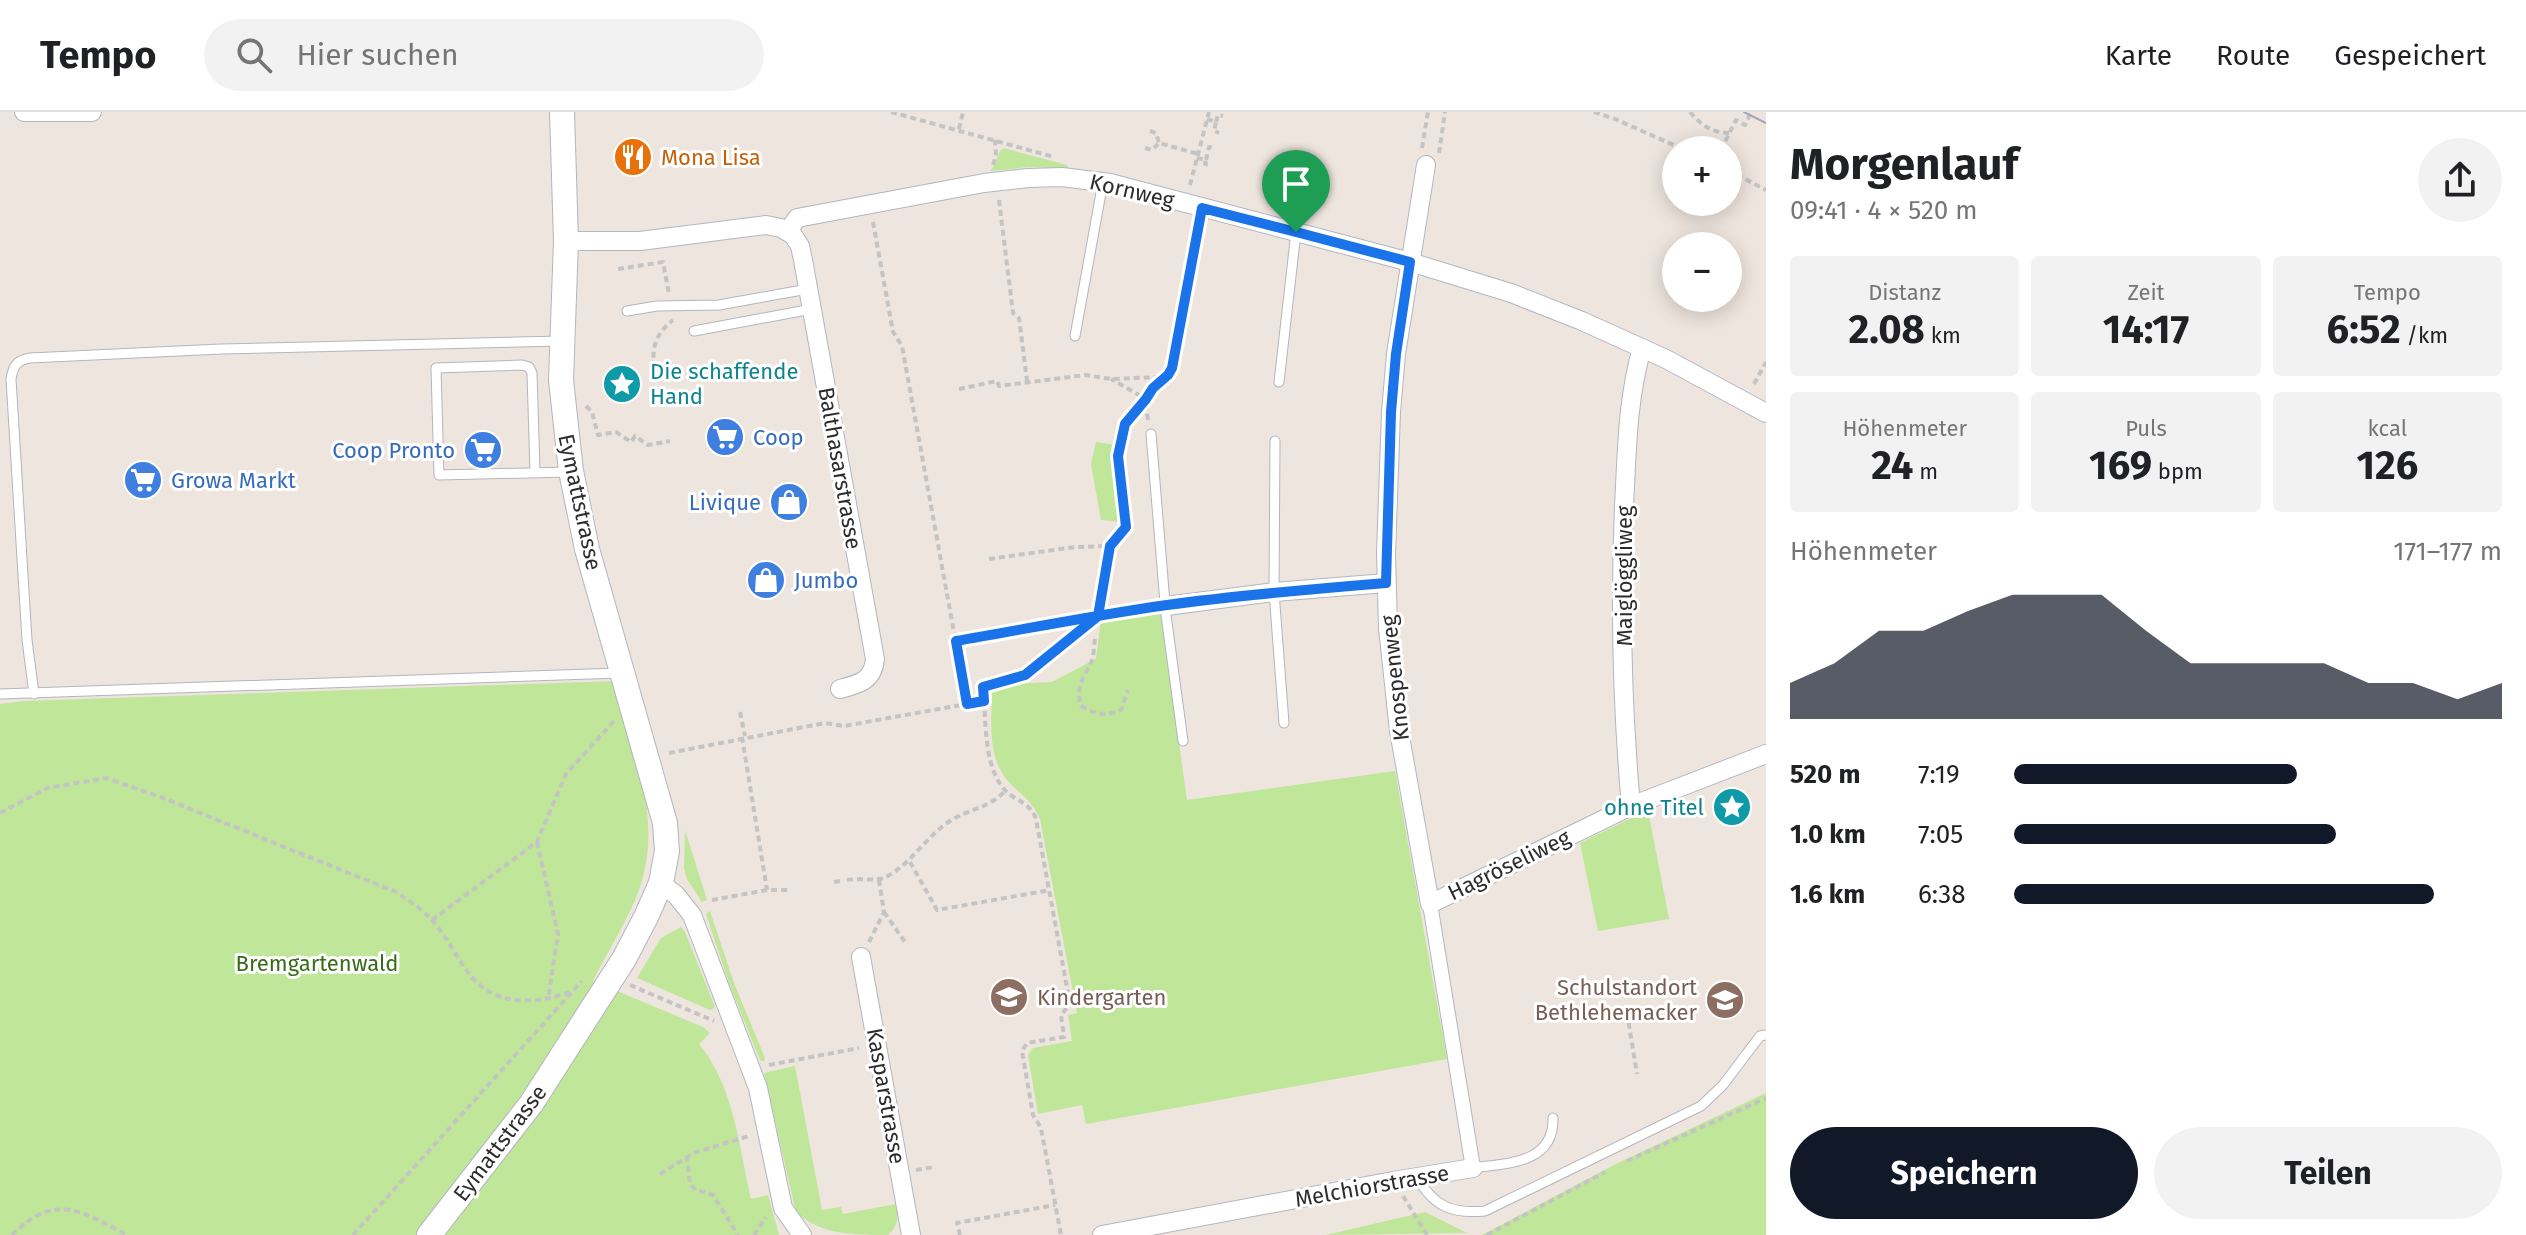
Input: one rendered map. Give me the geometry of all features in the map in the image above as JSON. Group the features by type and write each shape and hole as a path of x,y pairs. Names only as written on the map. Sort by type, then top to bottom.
{"street":[{"path":"24,112 92,112"},
{"name":"Eymattstrasse","path":"429,1235 531,1104 612,977 646,917 661,883 667,851 665,823 587,549 571,471 564,417 561,341 566,241 562,112"},
{"name":"Knospenweg","path":"1430,904 1399,731 1386,583 1391,412 1396,354 1410,262 1431,166"},
{"name":"Kornweg","path":"788,231 797,218 991,175 1103,182 1410,262 1511,293 1642,348 1766,413"},
{"path":"566,241 616,243 759,225 788,231"},
{"name":"Balthasarstrasse","path":"788,231 800,246 875,659 872,674 867,680 840,689"},
{"name":"Maiglöggliweg","path":"1631,806 1625,703 1623,539 1627,432 1633,379 1642,348"},
{"path":"1166,606 1274,592 1386,583"},
{"name":"Hagröseliweg","path":"1430,904 1631,806 1766,754"},
{"path":"661,883 676,895 692,915 758,1088 783,1208 802,1235"},
{"name":"Melchiorstrasse","path":"1102,1235 1473,1168 1430,904"},
{"name":"Kasparstrasse","path":"861,957 911,1235"}],"lane":[{"path":"1075,336 1103,182"},
{"path":"1169,372 1202,208"},
{"path":"1279,382 1296,232"},
{"path":"627,311 657,306 719,305 808,289"},
{"path":"694,331 812,309"},
{"path":"34,694 27,640 11,379 15,364 20,360 221,349 561,341"},
{"path":"485,344 487,366"},
{"path":"535,472 532,373 529,367 436,368 439,475 571,471"},
{"path":"1151,434 1166,606 1183,741"},
{"path":"1275,441 1274,592 1284,723"},
{"path":"1025,675 1098,616 1166,606"},
{"path":"0,694 623,673"},
{"path":"1417,1177 1425,1191 1445,1207 1461,1213 1485,1211 1701,1106 1723,1085 1760,1036 1766,1035"},
{"path":"1473,1168 1536,1155 1550,1137 1553,1118"}],"path":[{"path":"891,112 1068,161"},
{"path":"959,129 963,112"},
{"path":"1188,191 1209,112"},
{"path":"1428,112 1421,157 1431,166 1445,112"},
{"path":"1594,112 1662,140"},
{"path":"1611,112 1615,119"},
{"path":"1690,112 1704,126 1719,133 1730,133"},
{"path":"1728,136 1736,120 1745,125 1751,112"},
{"path":"1219,133 1214,131 1216,122 1218,115 1223,116"},
{"path":"1207,119 1216,122"},
{"path":"1150,131 1156,133 1159,143"},
{"path":"995,140 991,175 1013,313 1019,318 1027,381"},
{"path":"1159,143 1206,160"},
{"path":"1145,148 1152,150 1159,143"},
{"path":"1210,165 1205,164 1209,147 1215,148"},
{"path":"1742,177 1766,190"},
{"path":"872,215 893,332 902,346 967,704"},
{"path":"618,269 663,262 669,296"},
{"path":"658,376 652,356 654,343 673,317"},
{"path":"1750,392 1766,362"},
{"path":"959,389 997,381 999,386 1085,375 1111,379 1169,372"},
{"path":"1128,690 1121,710 1107,716 1095,714 1081,706 1078,694 1092,659 1110,546 1126,527 1118,456 1125,424 1169,372"},
{"path":"1111,379 1146,399"},
{"path":"1146,399 1151,434"},
{"path":"584,404 591,409 598,435 616,432 631,442 635,436 648,445 670,441"},
{"path":"989,559 1075,547 1110,546"},
{"path":"956,641 1098,616"},
{"path":"1025,675 983,687 992,763 1005,791 1024,801 1034,813 1070,1004 1061,1015 1064,1037 1027,1043 1022,1051 1033,1115 1041,1128 1061,1235"},
{"path":"668,753 743,736 825,723 844,726 984,701"},
{"path":"432,920 537,842 566,774 624,710"},
{"path":"740,712 767,890"},
{"path":"0,813 47,788 106,778 396,892 432,920 472,978 498,997 548,1000 573,991"},
{"path":"847,880 863,877 879,880 910,861 948,822 986,806 1005,791"},
{"path":"537,842 558,934 548,1000"},
{"path":"910,861 937,910 1050,890"},
{"path":"879,880 884,912 905,942"},
{"path":"712,900 767,890 788,890"},
{"path":"861,957 884,912"},
{"path":"612,977 737,1031"},
{"path":"353,1235 584,979"},
{"path":"1627,1013 1637,1074"},
{"path":"772,1064 877,1045"},
{"path":"1627,1161 1766,1098"},
{"path":"660,1174 687,1156 725,1142 767,1132"},
{"path":"687,1156 690,1184 696,1190 713,1195 738,1235"},
{"path":"1487,1235 1614,1167"},
{"path":"1393,1181 1427,1235"},
{"path":"960,1235 957,1223 1055,1205"},
{"path":"12,1235 34,1216 68,1208 86,1213 127,1235"}],"green space":[{"path":"1003,148 1069,168 1029,167 990,171"},
{"path":"1096,442 1116,445 1115,466 1122,522 1101,520 1091,464"},
{"path":"1160,610 1187,800 1395,771 1447,1059 1086,1124 1082,1105 1038,1114 1028,1055 1033,1048 1072,1041 1068,1015 1077,1013 1040,819 1032,805 1004,776 995,756 992,690 1013,684 1052,682 1096,659 1101,619"},
{"name":"Bremgartenwald","path":"616,681 643,783 648,835 640,887 593,981 703,1027 710,1033 699,1044 711,1061 728,1098 751,1199 768,1195 779,1235 0,1235 0,704"},
{"path":"1648,810 1669,919 1598,931 1580,843"},
{"path":"685,830 707,900 702,902 687,879 684,868"},
{"path":"710,911 764,1062 760,1060 729,983 706,914"},
{"path":"681,927 715,1007 710,1010 637,978 661,938"},
{"path":"795,1066 822,1210 841,1207 843,1214 896,1204 897,1221 888,1235 851,1234 827,1229 805,1220 796,1212 764,1073"},
{"path":"1766,1093 1766,1235 1482,1235 1614,1165"},
{"path":"1425,1212 1467,1233 1326,1235"}],"tram line":[{"path":"1744,112 1766,123"}],"place":[{"name":"Mona Lisa","path":"633,157"},
{"name":"Die schaffende Hand","path":"622,384"},
{"name":"Coop","path":"725,437"},
{"name":"Coop Pronto","path":"483,450"},
{"name":"Growa Markt","path":"143,480"},
{"name":"Livique","path":"789,502"},
{"name":"Jumbo","path":"766,580"},
{"name":"ohne Titel","path":"1732,807"},
{"name":"Kindergarten","path":"1009,997"},
{"name":"Schulstandort Bethlehemacker","path":"1725,1000"}],"route":[{"path":"1296,232 1202,208 1172,368 1125,424 1118,456 1126,527 1110,546 1098,616 1025,675 983,687 984,701 967,704 956,641 1098,616 1166,606 1274,592 1386,583 1391,412 1410,262 1296,232"}]}
